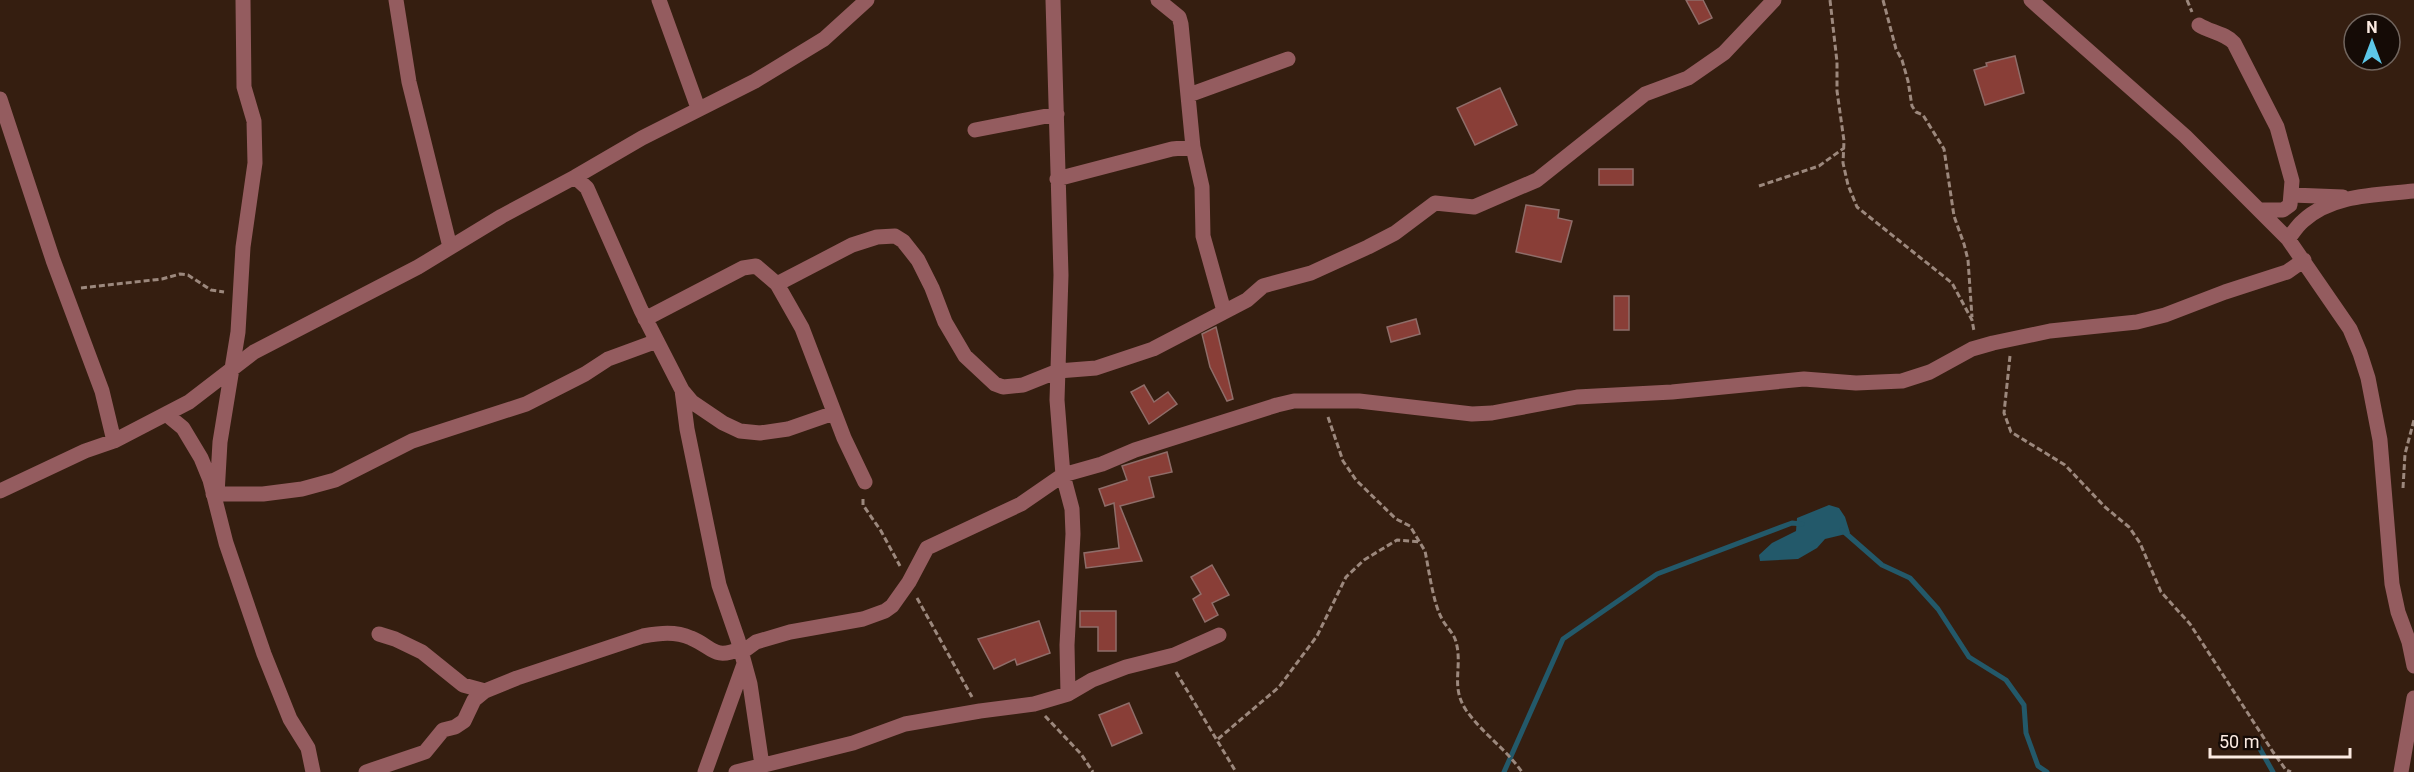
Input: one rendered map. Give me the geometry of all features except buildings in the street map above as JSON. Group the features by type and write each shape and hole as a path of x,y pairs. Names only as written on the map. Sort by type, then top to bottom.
{"street":[{"path":"215,494 220,442 232,369 256,139 254,121 244,87 243,0"},
{"path":"396,0 410,82 450,247"},
{"path":"658,0 698,108"},
{"path":"0,490 85,451 114,441 189,402 254,352 280,337 417,267 502,216 642,138 755,81 824,39 867,0"},
{"path":"1053,0 1061,275 1057,400 1063,475 1073,518 1067,645 1068,694"},
{"path":"1158,0 1179,16 1193,147 1202,187 1203,236 1224,311"},
{"path":"777,284 852,245 877,237 895,236 903,241 918,260 945,322 965,356 995,384 1003,387 1023,385 1059,371 1095,368 1154,349 1247,300 1263,286 1311,273 1361,251 1395,233 1435,203 1474,207 1537,180 1646,94 1688,78 1724,53 1774,0"},
{"path":"2031,0 2185,136 2288,239 2350,329 2361,352 2380,440 2392,584 2397,612 2409,642 2414,666"},
{"path":"2199,25 2229,37 2234,43 2274,120 2292,181 2292,195 2290,205 2283,210 2259,210"},
{"path":"1189,95 1288,59"},
{"path":"0,99 64,290 102,391 114,441"},
{"path":"975,130 1057,114"},
{"path":"1057,179 1172,149 1193,147"},
{"path":"575,177 587,188 621,270 645,319 682,390 692,402 723,423 740,430 760,433 788,429 834,413"},
{"path":"2292,195 2350,198 2414,191"},
{"path":"2288,239 2303,221 2319,210 2350,198"},
{"path":"705,772 742,655 756,642 790,632 863,619 885,611 892,606 909,582 927,548 1021,504 1063,475 1102,464 1135,450 1294,401 1359,400 1472,414 1492,413 1577,397 1672,393 1804,379 1856,383 1902,381 1930,372 1952,358 1976,348 2050,331 2138,322 2165,315 2287,272 2304,260"},
{"path":"645,319 748,266 756,266 777,284 802,328 834,413 865,482"},
{"path":"215,494 282,492 334,480 412,441 526,404 585,374 602,362 657,341"},
{"path":"682,390 687,429 719,585 742,655 762,765"},
{"path":"166,414 183,428 201,458 215,494 226,543 264,654 290,719 308,748 314,772"},
{"path":"366,772 425,752 443,730 455,727 464,721 474,700 485,691 643,636 665,632 694,639 711,651 742,655"},
{"path":"379,634 422,652 464,685 485,691"},
{"path":"736,772 853,743 906,724 1034,704 1068,694 1109,673 1167,657 1219,635"},
{"path":"2401,772 2414,698"}],"path":[{"path":"1830,0 1844,148 1843,163 1848,185 1857,207 1952,283 1972,320"},
{"path":"1883,0 1896,49 1908,81 1912,106 1916,112 1923,115 1944,149 1954,216 1968,260 1976,348"},
{"path":"1759,186 1819,166 1844,148"},
{"path":"64,290 162,279 180,274 188,275 212,290 241,291"},
{"path":"2015,340 2008,366 2004,413 2011,432 2065,465 2105,507 2128,527 2140,543 2161,592 2190,624 2273,752 2286,770 2291,772"},
{"path":"1323,400 1343,461 1356,480 1396,519 1410,526 1421,542 1439,611 1456,642 1458,655 1456,682 1459,697 1467,711 1492,741 1511,757 1522,772"},
{"path":"2402,496 2405,454 2414,420"},
{"path":"1218,739 1279,687 1317,636 1346,577 1364,560 1396,540 1421,542"},
{"path":"1167,657 1236,772"},
{"path":"1034,704 1081,754 1093,772"}],"water":[{"path":"1829,505 1839,508 1845,517 1850,533 1825,539 1817,548 1798,559 1760,561 1759,555 1772,543 1796,531 1797,518"}],"waterway":[{"path":"1504,772 1563,639 1657,574 1792,523 1802,524"},
{"path":"1842,530 1882,565 1910,578 1938,609 1969,657 2006,680 2024,705 2026,733 2038,766 2047,772"},
{"path":"2255,740 2273,772"}]}
